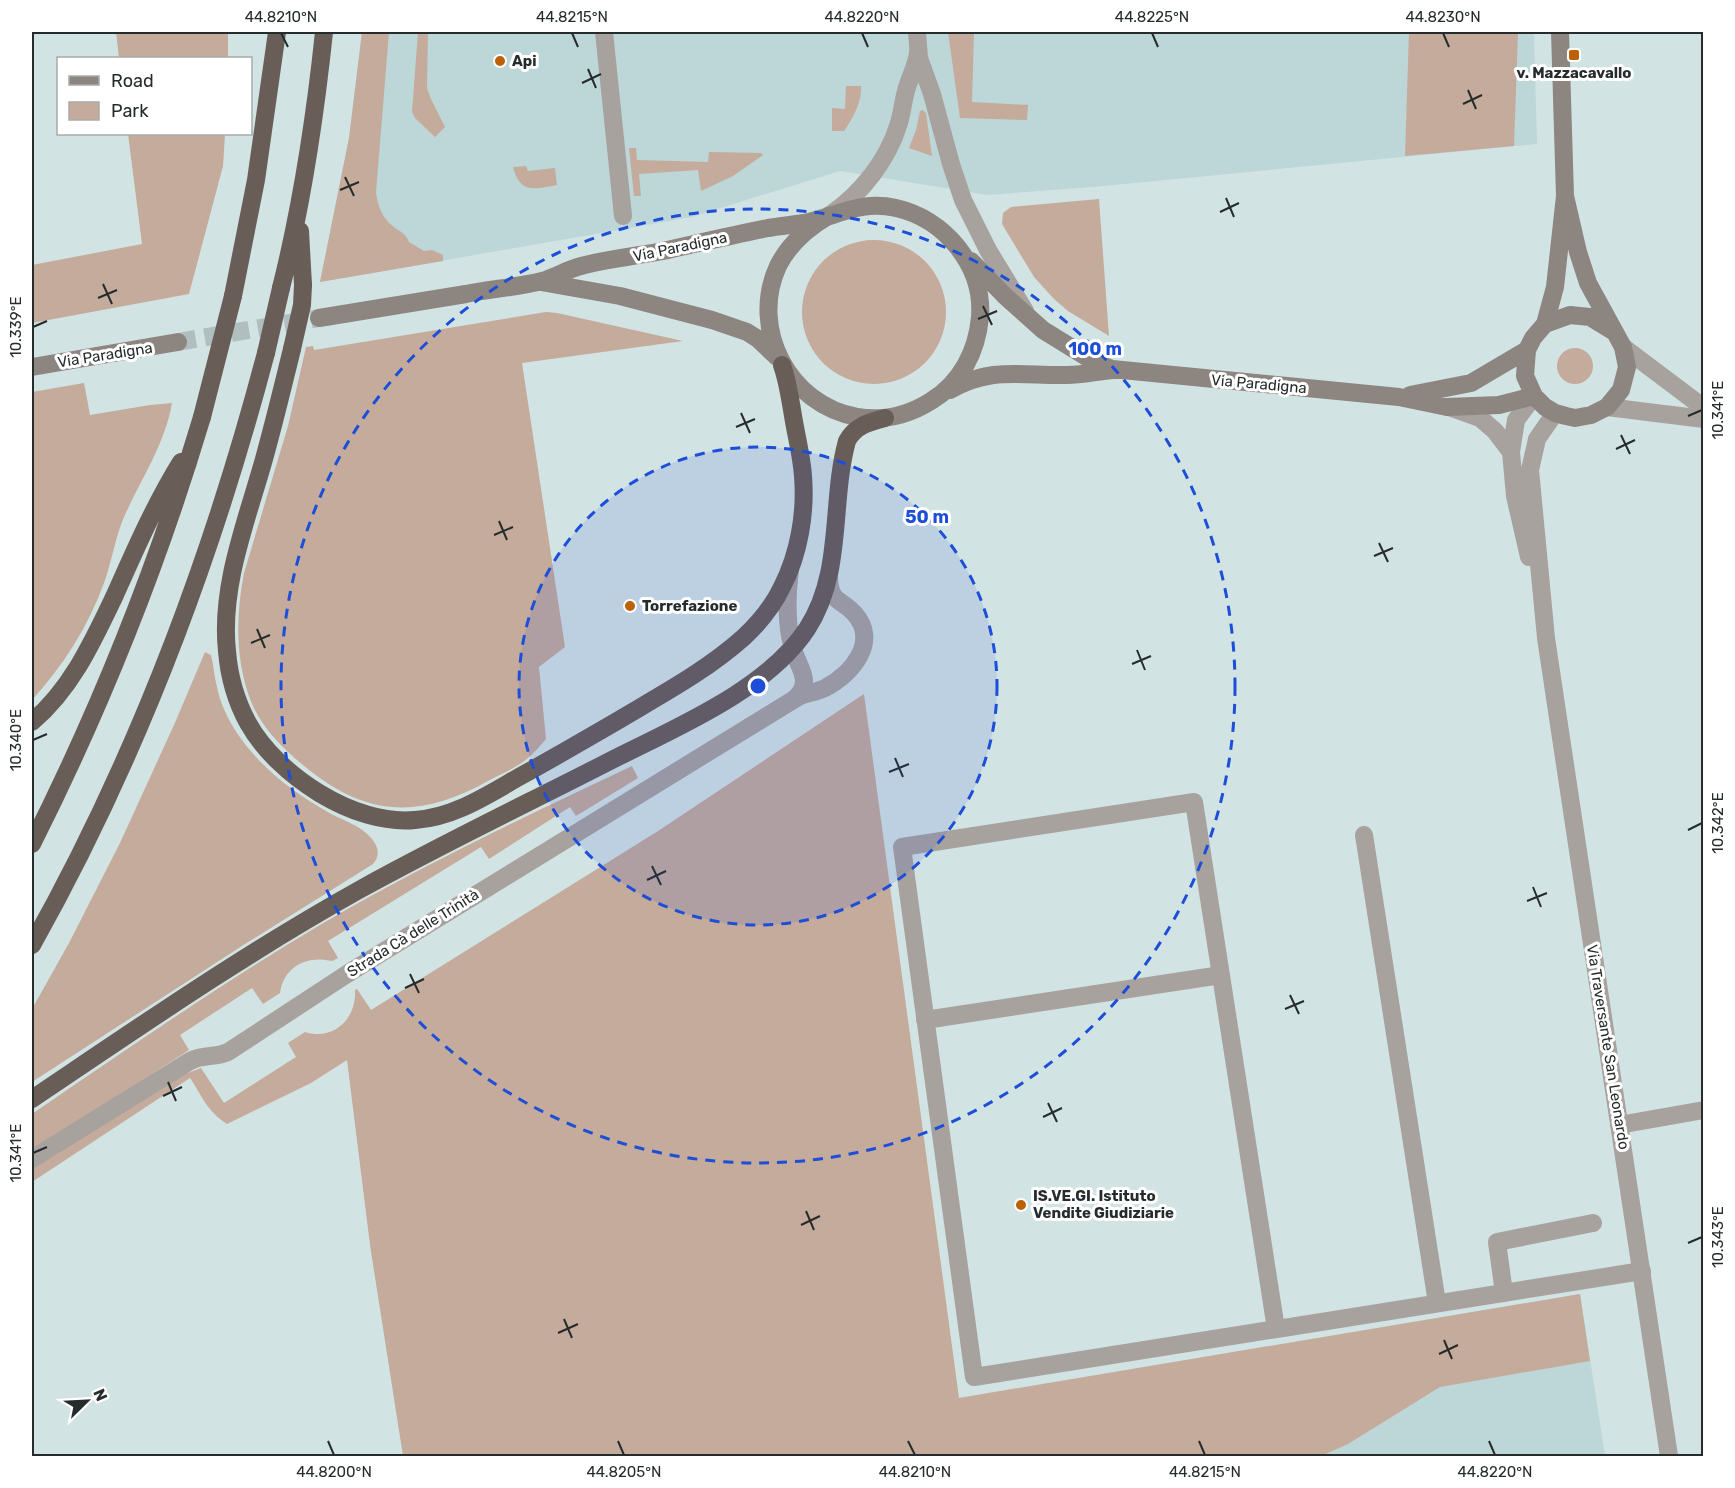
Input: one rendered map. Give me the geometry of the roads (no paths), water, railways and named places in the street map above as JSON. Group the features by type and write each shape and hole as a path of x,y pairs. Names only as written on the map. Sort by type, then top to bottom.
{"highway":[{"path":"32,844 81,741 131,624 170,518 202,417 233,296 256,180 277,32"},
{"path":"32,945 110,791 152,695 178,629 230,480 266,353 300,199 324,32"},
{"path":"300,199 302,305 274,423 234,570 227,613 227,650 234,689 249,724 260,740 284,766 305,783 355,811 384,820 398,821 428,819 471,804 569,749 689,677 734,645 754,627 782,588 793,560 801,524 803,473 789,388 782,365"},
{"path":"32,722 60,693 90,647 154,509 192,441 202,417"},
{"path":"32,1099 208,982 296,927 399,869 703,713 750,685 780,661 792,648 808,628 818,610 829,577 835,542 839,481 847,441 850,435 861,426 885,418"}],"street":[{"path":"604,32 622,216"},
{"path":"1545,324 1555,287 1565,196 1560,32"},
{"path":"828,216 855,195 889,147 898,126 905,93 916,66 917,41"},
{"path":"917,41 921,65 935,101 963,200 998,268 1020,304 1036,324"},
{"path":"1527,350 1526,376 1534,396 1555,413 1575,417 1591,415 1607,407 1621,390 1627,367 1623,347 1588,283 1565,196"},
{"name":"Via Paradigna","path":"319,318 533,282 555,277 584,265 803,223 861,206 879,206 896,208 930,221 944,232 999,290 1036,324 1098,364 1118,370 1399,397 1447,407 1480,418 1495,431 1511,452"},
{"name":"Via Paradigna","path":"782,365 775,349 769,324 772,280 784,257 799,236 828,216"},
{"name":"Via Paradigna","path":"934,400 959,376 969,361 979,327 978,292 966,259 956,244"},
{"name":"Via Paradigna","path":"533,282 620,296 712,320 747,332 775,355 804,392 834,410 867,418 885,418 918,409 968,381 988,375 1015,373 1069,375 1118,370"},
{"path":"1545,324 1570,315 1590,317 1613,331"},
{"name":"Via Paradigna","path":"1399,397 1471,383 1527,350 1533,338 1545,324"},
{"name":"Via Paradigna","path":"32,367 178,342"},
{"path":"1623,347 1704,408"},
{"name":"Via Paradigna","path":"1447,407 1499,405 1534,396"},
{"name":"Via Traversante San Leonardo","path":"1534,396 1516,420 1511,452 1515,496 1546,638"},
{"path":"1607,407 1704,418"},
{"name":"Via Traversante San Leonardo","path":"1555,413 1537,439 1530,470 1546,638 1670,1456"},
{"path":"793,560 788,591 789,629 792,648 804,680 800,694 793,700"},
{"name":"Strada Cà delle Trinità","path":"32,1159 190,1061 228,1052 347,974 793,700 835,682 854,665 863,650 865,638 860,620 831,592 829,577"},
{"path":"1276,1329 1194,802 902,847 974,1377 1642,1271"},
{"path":"1364,835 1437,1303"},
{"path":"925,1020 1221,975"},
{"path":"1619,1125 1704,1110"},
{"path":"1504,1293 1497,1242 1593,1223"}],"tunnel":[{"path":"178,342 319,318"}],"place":[{"name":"v. Mazzacavallo","path":"1574,55"},
{"name":"Api","path":"500,61"},
{"name":"Torrefazione","path":"630,606"},
{"name":"IS.VE.GI. Istituto Vendite Giudiziarie","path":"1021,1205"}]}
